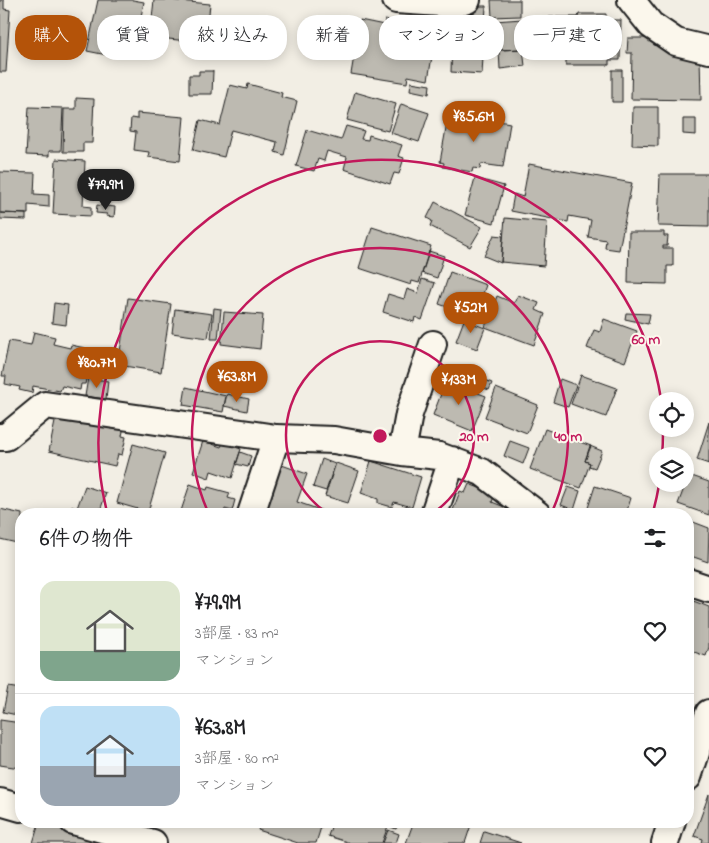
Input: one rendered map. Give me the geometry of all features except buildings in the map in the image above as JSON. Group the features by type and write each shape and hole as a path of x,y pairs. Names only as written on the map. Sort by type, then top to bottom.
{"street":[{"path":"396,0 455,4 467,0"},
{"path":"631,0 651,25 676,42 709,50"},
{"path":"402,452 409,414 434,344"},
{"path":"0,437 6,438 45,405 276,438 334,440 402,452 439,456 452,460 482,472 529,508"},
{"path":"254,508 276,438"},
{"path":"436,508 452,460"},
{"path":"694,584 709,589"},
{"path":"694,759 709,713"},
{"path":"0,802 15,806"},
{"path":"91,828 116,838 153,843"},
{"path":"665,843 670,828"}]}
